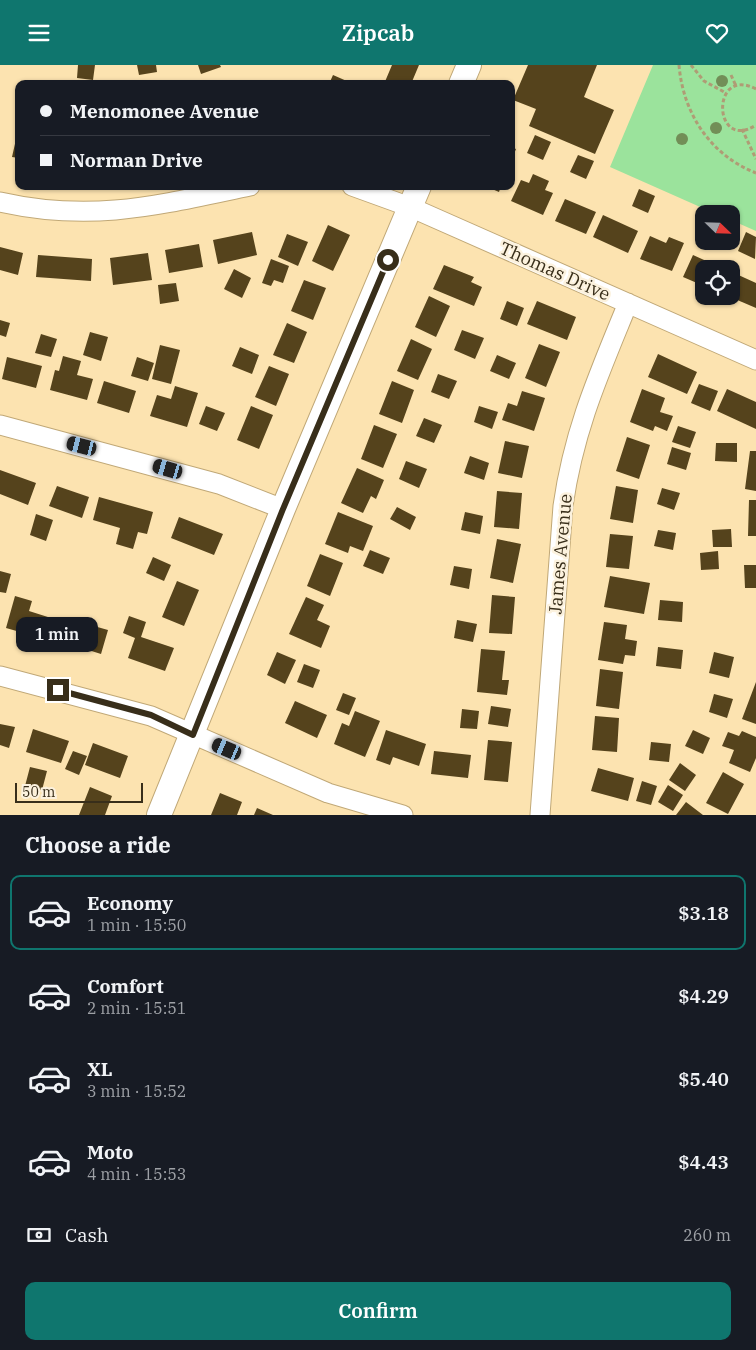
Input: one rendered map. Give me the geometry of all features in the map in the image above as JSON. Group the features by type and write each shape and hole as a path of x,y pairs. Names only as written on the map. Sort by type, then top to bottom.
{"street":[{"path":"463,80 469,65"},
{"path":"0,202 28,208 68,212 103,212 145,208 231,190"},
{"name":"Thomas Drive","path":"375,190 414,197 628,303 756,360"},
{"path":"160,815 283,509 414,197"},
{"name":"James Avenue","path":"540,815 562,516 567,477 588,398 628,303"},
{"path":"0,425 219,484 283,509"},
{"path":"0,676 151,715 328,793 403,815"}],"path":[{"path":"679,65 683,91 698,126 721,153 756,173"},
{"path":"691,65 704,81 726,93"},
{"path":"731,75 736,86"},
{"path":"756,89 745,85 736,86 726,93 721,106 724,119 730,125 742,129 756,125"},
{"path":"742,129 756,159"}],"green space":[{"path":"653,65 756,65 756,231 740,224 740,205 696,205 610,167"}],"building":[{"path":"78,65 95,65 93,80 77,78"},
{"path":"137,65 156,65 157,72 139,75"},
{"path":"198,65 220,65 221,67 201,74"},
{"path":"392,65 419,65 413,80 386,80"},
{"path":"528,65 597,65 584,97 614,110 595,154 529,126 536,109 515,101 515,95"},
{"path":"333,75 344,80 331,80"},
{"path":"535,135 551,142 543,160 527,153"},
{"path":"15,144 15,157 12,157"},
{"path":"578,155 594,161 586,179 570,172"},
{"path":"533,174 549,181 545,190 553,193 543,215 511,201 521,180 529,183"},
{"path":"639,189 655,196 648,213 632,206"},
{"path":"565,199 596,212 586,234 555,221"},
{"path":"603,215 638,231 628,253 593,237"},
{"path":"328,225 350,235 333,271 312,261"},
{"path":"252,232 257,255 218,264 213,240"},
{"path":"746,232 756,237 755,259 738,251"},
{"path":"287,234 308,242 298,266 278,257"},
{"path":"650,236 666,243 669,237 684,243 672,271 640,259"},
{"path":"199,244 203,267 169,273 165,250"},
{"path":"0,247 23,253 18,275 0,270"},
{"path":"148,253 152,280 113,285 110,258"},
{"path":"38,255 92,259 91,281 36,277"},
{"path":"693,255 704,260 695,260 695,282 683,277"},
{"path":"271,259 289,266 283,283 274,280 271,286 262,283"},
{"path":"444,265 474,277 471,282 482,287 474,306 433,289"},
{"path":"234,269 251,278 242,298 224,289"},
{"path":"740,276 756,283 756,308 740,301"},
{"path":"304,280 326,288 313,320 291,311"},
{"path":"176,283 179,301 160,304 158,285"},
{"path":"429,296 450,306 436,337 415,327"},
{"path":"507,301 524,308 517,326 500,319"},
{"path":"537,301 576,317 567,340 527,324"},
{"path":"0,320 10,323 6,337 0,335"},
{"path":"287,323 307,332 294,363 273,355"},
{"path":"462,330 484,338 475,359 454,350"},
{"path":"90,332 108,337 101,361 83,355"},
{"path":"41,334 57,339 51,357 35,353"},
{"path":"411,339 432,349 418,380 397,371"},
{"path":"539,344 560,352 546,387 525,378"},
{"path":"160,345 180,350 171,384 152,379"},
{"path":"240,347 259,355 252,374 232,366"},
{"path":"658,354 697,372 687,394 648,377"},
{"path":"497,355 516,363 509,379 490,371"},
{"path":"63,356 81,361 77,375 93,379 87,400 50,390 55,370 59,371"},
{"path":"7,357 42,366 36,388 2,379"},
{"path":"137,357 154,363 148,381 131,376"},
{"path":"269,366 289,374 276,406 255,397"},
{"path":"438,374 457,381 449,399 431,392"},
{"path":"104,381 136,391 129,413 97,403"},
{"path":"392,381 414,390 402,423 379,414"},
{"path":"699,384 718,391 710,411 691,403"},
{"path":"175,386 198,393 187,427 150,416 157,395 171,399"},
{"path":"642,389 665,398 660,412 673,416 667,431 655,426 653,431 630,422"},
{"path":"727,389 756,402 756,429 717,411"},
{"path":"522,391 545,398 534,431 502,420 508,403 517,406"},
{"path":"206,406 225,413 217,431 199,424"},
{"path":"251,406 273,415 259,449 237,440"},
{"path":"479,406 498,412 492,429 474,422"},
{"path":"424,418 442,425 434,443 416,436"},
{"path":"374,425 397,434 383,468 361,459"},
{"path":"678,426 696,432 690,448 672,442"},
{"path":"627,437 650,445 639,479 616,471"},
{"path":"505,441 529,446 522,478 498,473"},
{"path":"716,443 737,443 737,462 715,461"},
{"path":"672,447 691,453 686,470 667,464"},
{"path":"750,451 756,451 756,491 745,489"},
{"path":"470,456 489,463 484,480 464,473"},
{"path":"406,461 427,469 419,488 399,479"},
{"path":"357,468 384,480 376,499 371,496 363,513 341,503"},
{"path":"0,470 36,483 28,505 0,494"},
{"path":"57,486 89,497 82,518 49,506"},
{"path":"616,486 638,490 633,523 610,519"},
{"path":"662,488 680,493 674,510 657,504"},
{"path":"497,491 522,493 519,529 494,527"},
{"path":"99,497 153,512 147,534 138,532 133,549 116,544 120,528 93,520"},
{"path":"749,500 756,500 756,536 748,536"},
{"path":"397,507 416,517 410,530 390,519"},
{"path":"338,512 373,526 363,551 350,546 348,553 325,544"},
{"path":"465,512 483,516 480,534 461,530"},
{"path":"36,514 53,520 46,541 30,535"},
{"path":"179,517 223,534 214,555 171,538"},
{"path":"731,529 732,547 713,547 712,530"},
{"path":"658,530 676,533 673,550 654,546"},
{"path":"610,534 633,536 629,569 606,567"},
{"path":"497,539 521,544 513,583 490,578"},
{"path":"370,550 390,558 383,574 363,566"},
{"path":"718,551 719,569 701,570 700,553"},
{"path":"320,554 343,563 330,596 307,586"},
{"path":"153,557 171,565 164,581 146,573"},
{"path":"744,565 756,565 756,588 745,588"},
{"path":"454,566 472,569 469,589 450,585"},
{"path":"0,571 11,574 6,593 0,592"},
{"path":"610,576 650,583 644,614 604,607"},
{"path":"177,581 199,590 184,626 162,617"},
{"path":"492,595 515,597 512,634 489,633"},
{"path":"15,596 32,601 29,611 51,618 45,639 6,628"},
{"path":"306,597 324,605 317,620 330,626 321,648 289,634"},
{"path":"660,600 683,602 682,622 658,620"},
{"path":"129,616 146,622 141,637 174,648 165,671 128,658 135,638 123,633"},
{"path":"69,619 108,630 101,654 63,642"},
{"path":"457,620 477,624 473,642 454,638"},
{"path":"604,622 627,625 625,639 637,641 635,656 625,655 623,664 598,660"},
{"path":"658,647 683,650 681,669 656,666"},
{"path":"481,649 505,651 502,680 509,680 507,695 477,692"},
{"path":"277,652 296,660 285,684 267,675"},
{"path":"714,652 734,657 729,678 709,673"},
{"path":"304,664 320,670 313,688 297,682"},
{"path":"600,669 623,672 619,709 596,706"},
{"path":"756,682 756,724 742,719"},
{"path":"343,693 356,698 349,715 336,710"},
{"path":"714,694 733,699 727,718 709,712"},
{"path":"295,701 327,715 317,738 285,723"},
{"path":"491,706 511,709 508,727 488,724"},
{"path":"462,709 479,711 477,729 460,728"},
{"path":"355,711 380,721 365,757 334,744 342,723 349,726"},
{"path":"595,716 619,718 617,752 592,750"},
{"path":"0,724 15,727 9,748 0,745"},
{"path":"33,729 69,741 61,763 26,752"},
{"path":"386,730 426,744 419,766 393,757 390,765 376,760"},
{"path":"693,730 710,738 703,754 685,746"},
{"path":"742,731 756,737 756,758 750,772 729,763 734,750 722,746 728,732 739,736"},
{"path":"488,740 512,742 508,782 484,780"},
{"path":"651,742 671,744 669,762 649,760"},
{"path":"93,743 128,756 120,778 85,765"},
{"path":"73,751 87,756 79,775 65,769"},
{"path":"434,751 471,755 468,778 431,774"},
{"path":"680,763 696,775 685,791 669,780"},
{"path":"30,767 47,771 42,790 25,786"},
{"path":"598,768 634,778 628,801 591,791"},
{"path":"723,772 744,784 728,814 706,803"},
{"path":"642,781 657,786 651,805 636,801"},
{"path":"668,785 683,795 673,811 658,802"},
{"path":"90,787 112,796 105,815 79,815"},
{"path":"220,793 242,802 237,815 211,815"},
{"path":"686,802 703,815 676,815"},
{"path":"257,808 273,815 254,815"}],"route":[{"path":"58,690 151,715 193,735 283,509 388,260"}]}
